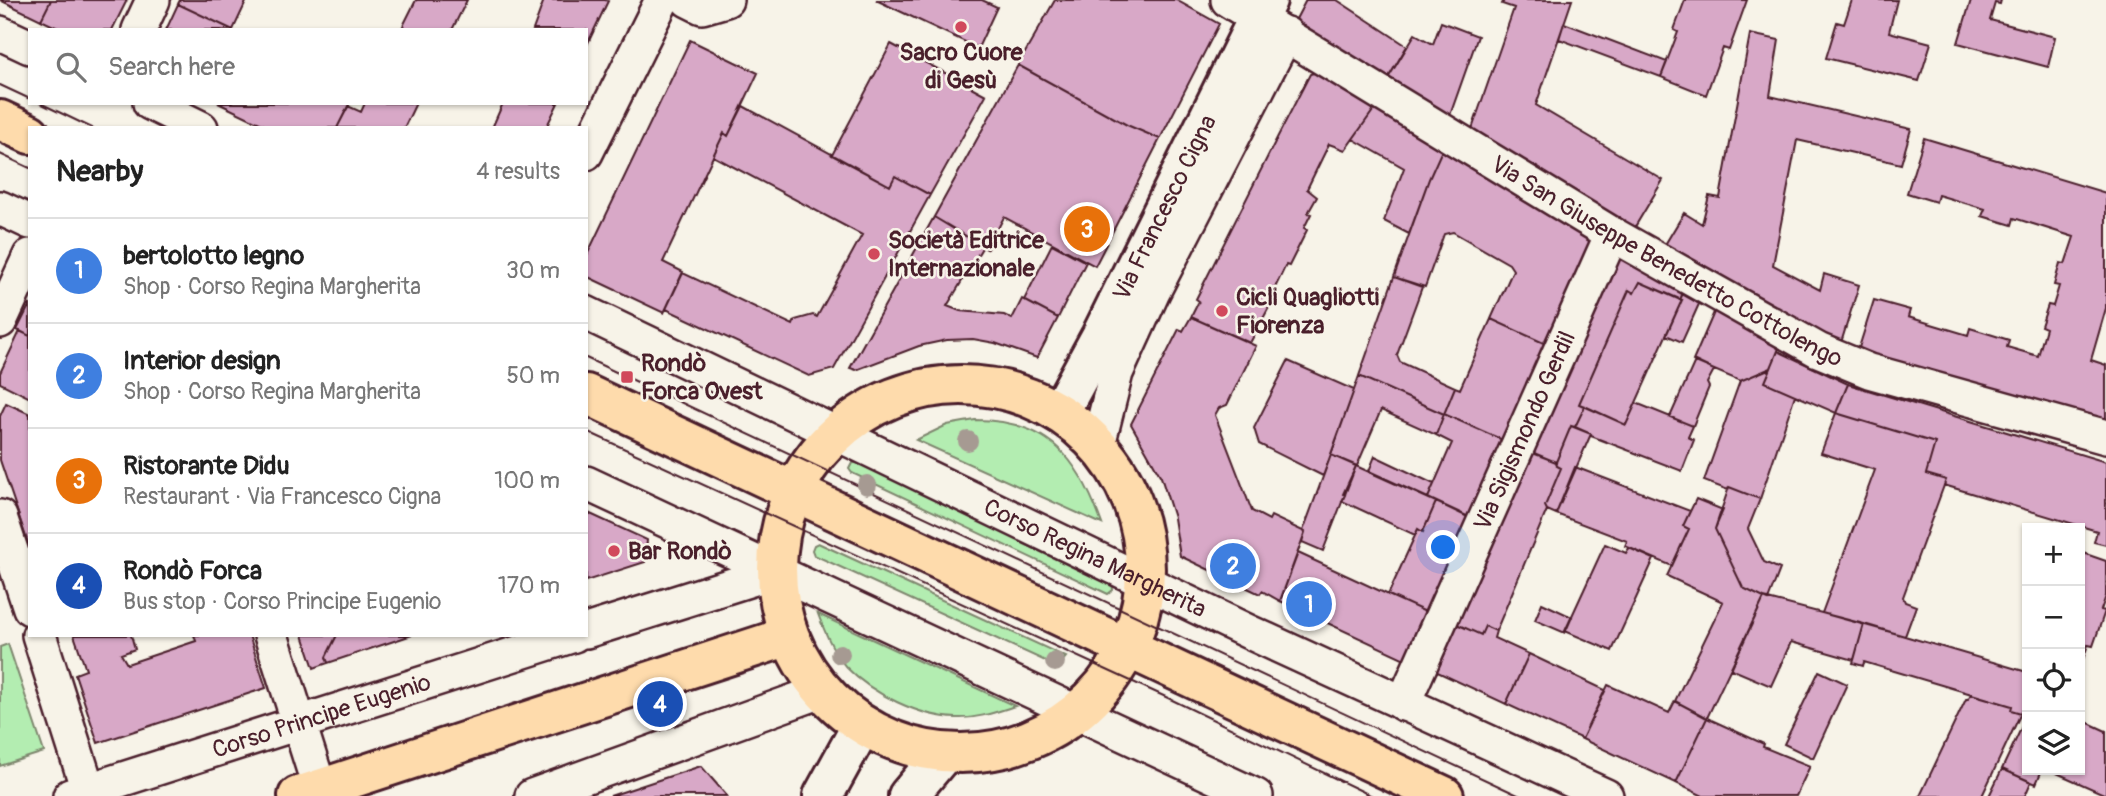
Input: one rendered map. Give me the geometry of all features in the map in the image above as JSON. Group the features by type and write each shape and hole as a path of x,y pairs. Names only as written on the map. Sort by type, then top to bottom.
{"main road":[{"path":"0,120 28,133"},
{"path":"989,387 1029,398 1059,413 1098,445 1118,472 1133,501 1142,533 1145,583 1139,618 1129,648 1108,681 1078,712 1048,732 1015,746 968,754 919,749 895,742 862,725 822,691 803,664 789,636 781,609 777,571 781,528 794,491 810,464 836,434 870,409 888,400 928,388 989,387"},
{"path":"588,395 1444,796"},
{"path":"313,794 789,636"}],"street":[{"path":"140,28 153,0"},
{"path":"588,149 662,0"},
{"path":"688,0 702,7 726,0"},
{"name":"Via San Giuseppe Benedetto Cottolengo","path":"1260,13 1612,234 1792,336 1844,362 2106,437"},
{"name":"Via Francesco Cigna","path":"1059,413 1107,324 1260,13"},
{"name":"Via Francesco Cigna","path":"1098,445 1116,373 1153,292 1260,13"},
{"path":"0,33 28,46"},
{"path":"154,105 197,126"},
{"path":"0,208 28,221"},
{"name":"Via Sigismondo Gerdil","path":"1403,704 1612,234"},
{"path":"0,321 28,260"},
{"name":"Corso Regina Margherita","path":"588,314 1145,583 1606,796"},
{"path":"588,484 1256,796"},
{"path":"0,517 28,602"},
{"path":"588,630 777,571"},
{"path":"40,637 79,793"},
{"path":"272,637 299,723 313,794"},
{"name":"Corso Principe Eugenio","path":"79,793 568,637"},
{"path":"532,796 822,691"},
{"path":"823,796 862,725"},
{"path":"908,796 944,752"}],"green space":[{"path":"975,420 1023,427 1058,448 1083,480 1102,524 916,440 947,425"},
{"path":"852,463 859,463 1112,581 1113,590 1108,594 852,473 849,469"},
{"path":"818,543 1066,657 1061,663 1054,665 814,555 812,550"},
{"path":"818,614 1015,706 994,713 957,718 912,709 897,702 869,686 846,667 830,642"},
{"path":"8,644 44,752 0,766 0,647"}],"building":[{"path":"0,0 51,0 41,20"},
{"path":"51,0 127,0 113,28 58,28 41,20"},
{"path":"180,0 247,0 234,28 178,4"},
{"path":"416,0 467,0 453,28 402,28"},
{"path":"544,0 608,1 588,43 588,28 534,28"},
{"name":"Sacro Cuore di Gesù","path":"876,0 982,0 997,7 978,48"},
{"path":"1055,0 1176,0 1219,24 1160,139 1127,125 1018,65"},
{"path":"1306,0 1337,0 1407,46 1387,80 1295,21"},
{"path":"1504,0 1572,0 1536,105 1663,180 1633,230 1471,132 1514,8 1502,4"},
{"path":"1685,0 1747,0 1729,50 1723,48 1706,95 1661,77 1678,32 1674,30"},
{"path":"1852,0 1897,0 1889,32 1931,43 1919,81 1826,58 1837,22 1844,24"},
{"path":"1971,0 2001,0 2000,4 1995,3 1990,20 2055,37 2048,67 1958,43"},
{"path":"178,4 229,28 167,28"},
{"path":"1441,22 1478,36 1449,118 1387,80 1415,34 1433,44"},
{"path":"1564,23 1667,62 1661,77 1559,39"},
{"path":"1750,34 1779,40 1770,96 1911,129 1901,164 1797,140 1773,265 1820,290 1824,274 1859,285 1840,346 1663,248 1684,213 1702,224 1709,196 1720,198"},
{"path":"690,40 758,73 728,136 724,133 663,262 683,272 664,313 588,277 588,253"},
{"path":"891,44 986,95 930,195 895,176 890,186 832,155"},
{"path":"1018,65 1127,125 1160,139 1095,266 1004,217 987,249 934,217"},
{"path":"1314,73 1375,108 1345,150 1329,144 1307,189 1317,197 1308,213 1311,214 1304,228 1307,230 1289,266 1286,265 1271,296 1274,298 1250,343 1191,317 1199,301 1196,299 1277,138 1310,74"},
{"path":"222,105 349,105 338,126 266,126"},
{"path":"364,105 415,105 405,126 338,126 348,106 361,112"},
{"path":"502,105 557,105 547,126 493,126"},
{"name":"Società Editrice Internazionale","path":"743,106 890,186 895,176 930,195 834,369 809,376 666,309 683,273 793,325 795,320 813,315 817,317 862,235 713,156 724,133 728,136"},
{"path":"1375,108 1442,150 1409,234 1384,221 1404,168 1353,139"},
{"path":"1924,138 2106,193 2106,308 2091,360 2106,365 2106,429 1857,354 1874,300 1910,310 1908,317 1968,335 1970,328 2009,340 2007,347 2038,356 2046,328 2041,326 2048,305 2053,306 2059,286 2054,285 2060,263 2065,264 2074,237 2014,218 2012,225 1982,216 1985,209 1938,195 1936,202 1907,193"},
{"path":"1442,150 1593,239 1548,345 1491,319 1513,270 1509,264 1453,232 1444,234 1425,287 1394,277"},
{"path":"934,217 983,246 947,306 960,311 1004,315 1012,319 1022,299 1058,318 1037,358 995,343 973,339 947,340 919,346 856,370 850,368"},
{"path":"1052,244 1086,262 1058,318 1024,300"},
{"path":"1615,250 1684,289 1680,300 1640,282 1634,293 1629,290 1579,404 1585,406 1575,427 1571,426 1556,462 1527,451"},
{"path":"1394,277 1422,287 1397,355 1400,362 1455,387 1444,414 1359,376"},
{"path":"1640,282 1682,300 1626,425 1579,404 1629,290 1634,293"},
{"path":"1683,293 1699,304 1682,342 1666,335"},
{"path":"28,308 28,335 17,330"},
{"path":"1715,310 1779,348 1771,368 1740,381 1693,361"},
{"path":"1191,317 1256,346 1227,405 1219,408 1215,415 1252,511 1269,520 1271,516 1305,532 1280,601 1180,556 1174,518 1161,477 1131,424 1179,329 1183,331"},
{"path":"1491,319 1548,345 1505,441 1444,414 1455,387 1460,389"},
{"path":"20,331 28,335 28,397 0,383 0,373"},
{"path":"1778,351 1848,384 1836,413 1765,382"},
{"path":"1288,361 1354,390 1323,476 1259,444 1254,428"},
{"path":"1695,361 1714,370 1693,426 1670,417"},
{"path":"1771,368 1765,382 1795,395 1760,499 1704,481 1740,381"},
{"path":"1359,376 1444,414 1436,435 1381,410 1357,466 1331,455"},
{"path":"1848,384 2106,462 2106,545 2094,542 2097,531 2085,527 2085,523 2070,523 1944,485 1946,480 1926,474 1935,443 1836,413"},
{"path":"6,403 28,413 28,543 0,460 0,416"},
{"path":"1636,403 1693,426 1688,437 1694,440 1682,471 1591,436 1575,427 1585,406 1626,425"},
{"path":"1836,413 1935,443 1926,474 1946,480 1903,597 1905,602 1916,606 1905,636 1822,613 1875,470 1821,453"},
{"path":"1444,414 1505,441 1471,518 1428,498 1452,443 1436,435"},
{"path":"1571,426 1591,434 1556,514 1545,506 1561,468 1556,462"},
{"path":"1529,451 1556,462 1561,468 1545,506 1547,510 1496,631 1485,626 1481,635 1452,622"},
{"path":"1331,455 1356,466 1323,551 1302,542 1303,531"},
{"path":"1375,456 1434,484 1428,498 1369,471"},
{"path":"1356,466 1436,502 1423,532 1418,529 1415,535 1342,501"},
{"path":"1575,467 1690,511 1683,526 1689,529 1672,566 1625,546 1627,541 1556,514"},
{"path":"1729,487 1760,499 1748,529 1764,562 1780,569 1768,600 1743,588 1715,529"},
{"path":"1696,499 1723,510 1715,529 1743,588 1764,598 1707,718 1675,701 1723,602 1667,576 1689,529 1683,526"},
{"path":"1436,502 1472,519 1428,613 1388,595 1418,529 1423,532"},
{"path":"588,513 647,540 645,562 588,580"},
{"path":"1605,544 1626,553 1629,548 1654,559 1612,651 1565,631"},
{"path":"1298,553 1430,614 1409,661 1280,601"},
{"path":"2085,554 2106,561 2106,596 2101,610 2105,611 2093,646 2088,645 2085,654"},
{"path":"1764,598 1864,624 1854,660 1791,642 1771,686 1731,669"},
{"path":"1542,603 1572,617 1565,633 1535,620"},
{"path":"1452,622 1481,635 1485,626 1496,631 1494,638 1529,654 1506,704 1431,669"},
{"path":"1864,624 2022,671 2022,710 2021,713 2011,710 2012,706 1864,662 1863,666 1853,663"},
{"path":"75,637 132,637 135,649 121,654 127,664 196,641 195,637 250,637 266,688 98,743 75,674 86,670"},
{"path":"304,637 336,637 326,657 328,663 314,668"},
{"path":"336,637 406,637 328,663 326,657"},
{"path":"1529,654 1605,690 1582,739 1506,704"},
{"path":"1819,671 1847,684 1813,758 1784,744"},
{"path":"1608,685 1669,713 1675,701 1707,718 1676,783 1582,739"},
{"path":"1971,694 2012,706 2011,710 2021,713 1982,796 1920,796 1966,699"},
{"path":"1707,718 1764,744 1763,747 1810,766 1796,796 1703,796 1676,783"},
{"path":"2085,721 2106,731 2106,795 2061,775 2085,775"},
{"path":"2022,726 2022,775 2040,775 2036,784 2002,769"},
{"path":"701,766 727,796 610,796"},
{"path":"2002,769 2031,782 2025,796 1989,796"}],"tram line":[{"path":"0,85 28,98"},
{"path":"44,105 88,126"},
{"path":"0,154 28,167"},
{"path":"588,359 1520,796"},
{"path":"588,432 1168,698 1372,796"}],"place":[{"name":"Sacro Cuore di Gesù","path":"961,27"},
{"name":"Ristorante Didu","path":"1087,229"},
{"name":"Società Editrice Internazionale","path":"874,254"},
{"name":"Cicli Quagliotti Fiorenza","path":"1222,311"},
{"name":"Rondò Forca Ovest","path":"627,377"},
{"name":"Bar Rondò","path":"614,551"},
{"name":"Interior design","path":"1233,566"},
{"name":"bertolotto legno","path":"1309,604"},
{"name":"Rondò Forca","path":"660,704"}]}
